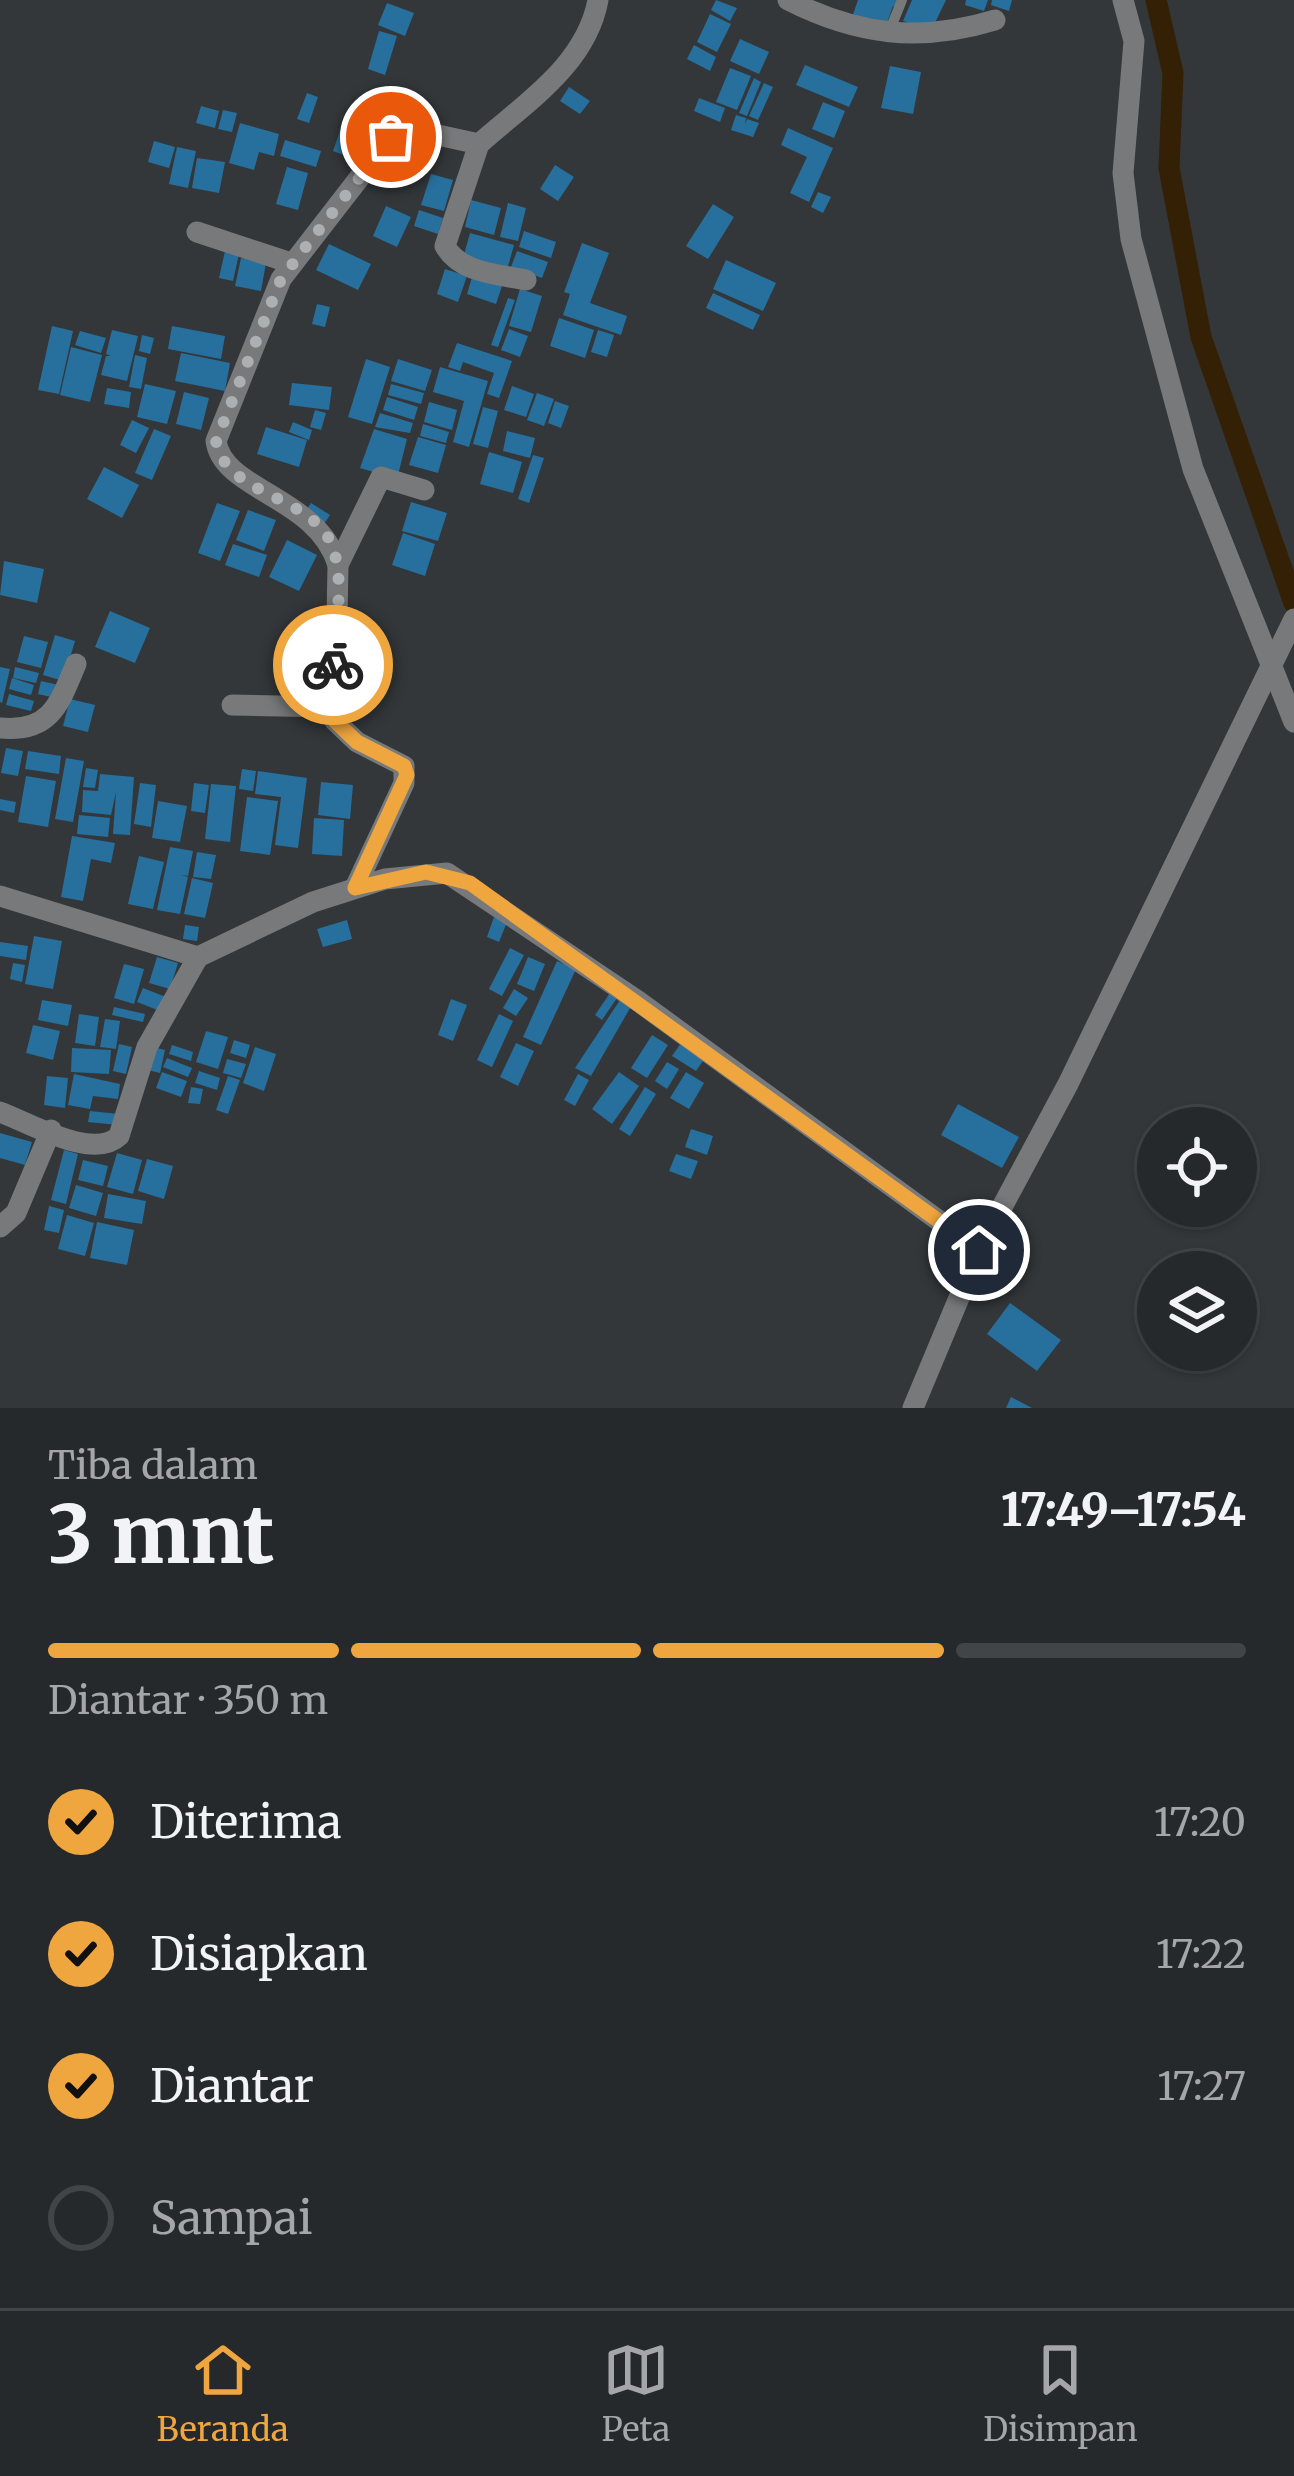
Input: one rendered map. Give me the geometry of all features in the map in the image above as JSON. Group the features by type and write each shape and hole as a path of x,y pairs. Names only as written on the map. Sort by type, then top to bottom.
{"street":[{"path":"526,280 455,260 445,246 479,144 570,61 585,42 598,0"},
{"path":"788,0 852,28 888,34 965,29 995,20"},
{"path":"1123,0 1134,41 1124,173 1131,239 1192,469 1294,722"},
{"path":"338,565 325,532 218,457 222,420 291,263 401,130 479,144"},
{"path":"197,232 291,263"},
{"path":"355,888 407,775 404,766 341,729 332,707 338,565 378,480 386,477 424,490"},
{"path":"914,1408 979,1250 1068,1084 1289,628"},
{"path":"0,728 23,730 45,724 59,706 76,664"},
{"path":"232,705 332,707"},
{"path":"0,1112 96,1146 119,1136 147,1047 198,958 313,902 426,872 470,883 979,1250"},
{"path":"0,896 198,958"},
{"path":"0,1227 16,1213 51,1130"}],"lane":[{"path":"888,34 902,0"}],"building":[{"path":"716,0 737,8 730,21 711,10"},
{"path":"858,0 901,0 898,8 893,6 883,34 850,23"},
{"path":"912,0 946,0 932,29 903,21"},
{"path":"966,0 988,0 984,11 965,5"},
{"path":"992,0 1012,0 1009,11 991,5"},
{"path":"387,3 414,13 405,36 378,25"},
{"path":"710,14 731,24 717,52 697,42"},
{"path":"379,31 397,36 385,75 368,69"},
{"path":"740,39 769,52 759,74 730,61"},
{"path":"694,45 716,57 710,71 687,59"},
{"path":"805,65 858,87 849,107 796,85"},
{"path":"890,66 921,72 913,114 881,108"},
{"path":"730,68 751,76 737,110 716,102"},
{"path":"754,78 761,82 747,116 739,113"},
{"path":"764,83 773,87 758,120 749,116"},
{"path":"569,87 590,101 580,114 560,101"},
{"path":"307,93 318,97 309,123 297,119"},
{"path":"699,98 725,108 720,122 694,111"},
{"path":"823,102 845,111 834,138 812,129"},
{"path":"201,106 219,111 215,128 196,123"},
{"path":"223,110 237,113 232,132 218,129"},
{"path":"736,115 746,118 745,124 747,119 759,123 753,137 731,130"},
{"path":"240,123 279,134 274,156 259,152 254,170 229,163"},
{"path":"341,128 378,141 369,165 333,151"},
{"path":"788,128 833,148 809,202 790,193 807,157 781,145"},
{"path":"285,140 321,151 316,167 280,156"},
{"path":"154,141 175,147 169,168 148,162"},
{"path":"177,147 196,151 188,188 169,184"},
{"path":"197,158 225,162 219,193 192,188"},
{"path":"555,165 574,177 558,201 540,189"},
{"path":"287,167 308,173 298,210 276,204"},
{"path":"431,174 453,180 444,211 421,205"},
{"path":"818,192 831,197 823,213 811,207"},
{"path":"471,200 501,208 494,235 465,227"},
{"path":"508,203 526,208 518,241 500,237"},
{"path":"713,204 734,217 708,259 686,246"},
{"path":"386,206 411,217 397,247 373,236"},
{"path":"419,210 443,218 438,234 414,226"},
{"path":"524,231 556,242 551,258 519,247"},
{"path":"470,233 514,245 507,270 463,258"},
{"path":"582,243 609,253 590,303 627,316 621,335 563,315 570,294 564,292"},
{"path":"329,244 371,264 358,290 316,270"},
{"path":"225,251 239,254 233,281 219,278"},
{"path":"517,251 548,262 542,278 511,267"},
{"path":"241,258 266,263 261,291 235,286"},
{"path":"726,260 776,283 763,311 713,289"},
{"path":"445,269 467,276 458,302 437,294"},
{"path":"473,274 503,283 496,304 467,294"},
{"path":"520,289 542,296 531,332 509,326"},
{"path":"713,293 760,315 753,330 706,308"},
{"path":"508,298 515,300 498,347 491,345"},
{"path":"317,304 330,307 325,327 312,324"},
{"path":"559,318 594,330 585,358 550,346"},
{"path":"52,326 73,331 59,394 38,390"},
{"path":"172,326 225,336 221,359 168,349"},
{"path":"509,329 528,336 520,357 501,350"},
{"path":"112,330 138,336 127,381 101,375 106,356 111,356 106,354"},
{"path":"598,330 614,335 607,357 591,352"},
{"path":"80,331 106,338 101,353 75,345"},
{"path":"142,335 154,338 150,354 139,351"},
{"path":"457,343 512,361 499,398 487,394 494,373 463,362 460,371 448,367"},
{"path":"71,347 102,355 90,402 60,395"},
{"path":"181,353 230,363 225,391 175,381"},
{"path":"135,355 147,358 141,389 129,387"},
{"path":"366,359 390,367 372,424 348,417"},
{"path":"398,359 432,370 425,391 391,381"},
{"path":"440,367 488,381 469,447 453,442 464,401 433,392"},
{"path":"292,383 332,387 329,410 289,405"},
{"path":"145,384 176,391 167,424 137,417"},
{"path":"391,384 424,393 421,404 388,395"},
{"path":"512,386 534,394 526,417 504,410"},
{"path":"107,388 131,392 129,408 104,404"},
{"path":"184,392 209,398 201,430 176,424"},
{"path":"537,393 554,399 544,426 527,420"},
{"path":"387,397 418,407 414,420 383,410"},
{"path":"555,401 569,406 561,428 548,423"},
{"path":"429,402 457,410 452,430 424,422"},
{"path":"483,407 498,411 488,448 473,444"},
{"path":"315,410 326,413 321,430 310,427"},
{"path":"380,413 413,423 410,433 375,427"},
{"path":"132,420 149,428 136,453 120,445"},
{"path":"293,422 312,430 309,440 289,432"},
{"path":"423,424 449,432 446,443 420,436"},
{"path":"266,427 307,440 299,467 257,454"},
{"path":"154,429 171,436 152,480 135,473"},
{"path":"374,429 407,439 397,479 360,468"},
{"path":"507,431 535,438 530,458 503,451"},
{"path":"418,437 446,445 438,473 409,465"},
{"path":"489,452 522,462 513,493 480,484"},
{"path":"533,455 544,458 529,503 518,499"},
{"path":"104,467 139,485 122,518 87,499"},
{"path":"411,502 447,513 438,541 402,531"},
{"path":"217,503 240,511 220,561 198,553"},
{"path":"311,503 330,515 322,527 303,515"},
{"path":"248,510 276,520 264,551 236,540"},
{"path":"403,533 435,544 425,576 392,565"},
{"path":"287,540 317,555 299,591 269,577"},
{"path":"233,544 267,555 259,577 225,565"},
{"path":"4,561 44,569 37,603 0,595"},
{"path":"110,611 150,628 135,663 95,647"},
{"path":"55,635 75,641 63,681 43,675"},
{"path":"24,636 48,642 41,668 17,662"},
{"path":"0,667 10,669 2,703 0,702"},
{"path":"15,667 39,673 36,683 13,678"},
{"path":"12,678 34,685 31,695 9,689"},
{"path":"41,681 63,686 60,699 38,694"},
{"path":"9,694 34,701 31,711 6,705"},
{"path":"70,699 95,705 88,732 63,726"},
{"path":"6,748 23,751 18,776 1,773"},
{"path":"28,751 61,756 59,774 25,769"},
{"path":"66,758 84,761 73,822 55,819"},
{"path":"86,768 98,770 95,788 83,787"},
{"path":"242,769 256,771 253,791 239,789"},
{"path":"258,771 307,778 298,848 275,845 281,797 255,794"},
{"path":"100,774 134,777 130,835 113,834 116,792 111,815 82,812 83,790 98,791"},
{"path":"26,776 56,781 48,827 18,822"},
{"path":"321,782 353,785 350,819 318,815"},
{"path":"140,783 156,785 151,827 134,824"},
{"path":"194,783 209,785 205,813 191,811"},
{"path":"211,784 236,786 230,842 205,839"},
{"path":"247,797 278,801 270,855 240,851"},
{"path":"0,799 16,802 14,813 0,810"},
{"path":"158,801 187,806 180,842 152,838"},
{"path":"79,815 110,818 108,837 77,834"},
{"path":"314,818 344,820 342,856 312,854"},
{"path":"72,836 115,843 111,863 91,859 83,901 61,897"},
{"path":"170,847 193,851 188,876 181,875 188,877 180,914 157,910"},
{"path":"197,852 216,855 211,879 193,877"},
{"path":"139,856 164,862 153,909 128,904"},
{"path":"192,878 213,883 205,918 184,914"},
{"path":"494,917 507,922 499,942 487,937"},
{"path":"347,920 352,939 323,947 317,929"},
{"path":"185,925 199,927 197,941 183,939"},
{"path":"34,936 62,941 53,989 25,984"},
{"path":"0,942 28,946 26,960 0,956"},
{"path":"510,948 524,955 502,996 489,989"},
{"path":"157,957 178,963 170,989 149,983"},
{"path":"528,957 545,964 534,991 517,984"},
{"path":"557,961 576,969 541,1045 523,1037"},
{"path":"13,963 25,965 22,982 10,979"},
{"path":"124,964 144,969 134,1004 114,998"},
{"path":"143,988 171,999 165,1013 137,1002"},
{"path":"514,989 528,998 516,1016 503,1008"},
{"path":"610,993 617,998 602,1020 595,1015"},
{"path":"622,997 633,1003 591,1076 575,1068"},
{"path":"451,999 467,1005 453,1041 438,1035"},
{"path":"42,1000 72,1005 68,1026 38,1020"},
{"path":"114,1007 145,1014 143,1022 112,1015"},
{"path":"79,1014 99,1017 95,1046 75,1043"},
{"path":"499,1014 513,1021 492,1067 477,1060"},
{"path":"105,1019 120,1021 116,1049 100,1047"},
{"path":"33,1025 60,1031 53,1060 26,1053"},
{"path":"206,1031 228,1037 218,1069 196,1062"},
{"path":"652,1035 668,1045 647,1078 631,1068"},
{"path":"234,1040 250,1045 246,1058 230,1053"},
{"path":"516,1043 534,1051 518,1086 500,1077"},
{"path":"681,1043 705,1058 696,1071 672,1056"},
{"path":"119,1044 132,1047 126,1074 113,1071"},
{"path":"172,1045 193,1052 191,1061 169,1054"},
{"path":"153,1047 165,1050 160,1073 148,1070"},
{"path":"255,1047 276,1054 264,1091 243,1083"},
{"path":"72,1048 111,1050 109,1074 71,1072"},
{"path":"167,1058 192,1068 188,1077 163,1067"},
{"path":"227,1059 246,1064 241,1078 223,1073"},
{"path":"667,1062 679,1069 667,1089 655,1081"},
{"path":"199,1071 220,1078 217,1090 195,1083"},
{"path":"162,1072 187,1081 181,1097 156,1088"},
{"path":"619,1072 639,1086 612,1124 592,1109"},
{"path":"686,1072 704,1083 689,1109 670,1098"},
{"path":"74,1074 120,1084 118,1099 93,1096 90,1109 68,1105"},
{"path":"578,1074 589,1080 575,1106 564,1100"},
{"path":"47,1076 68,1078 65,1108 44,1105"},
{"path":"228,1076 240,1080 228,1114 216,1110"},
{"path":"191,1087 203,1089 200,1104 188,1103"},
{"path":"645,1087 656,1094 630,1136 619,1129"},
{"path":"958,1104 1019,1137 1002,1168 941,1135"},
{"path":"90,1111 119,1114 118,1125 88,1122"},
{"path":"691,1129 713,1136 707,1155 685,1147"},
{"path":"0,1133 32,1142 25,1165 0,1158"},
{"path":"64,1150 78,1154 66,1204 51,1200"},
{"path":"117,1153 142,1160 133,1194 107,1187"},
{"path":"676,1154 698,1161 691,1179 669,1171"},
{"path":"147,1159 173,1166 164,1199 138,1191"},
{"path":"83,1160 108,1166 103,1186 78,1180"},
{"path":"76,1185 103,1193 96,1216 69,1208"},
{"path":"108,1194 146,1201 142,1224 104,1218"},
{"path":"49,1206 64,1210 59,1233 44,1230"},
{"path":"67,1215 94,1223 85,1256 58,1249"},
{"path":"97,1222 134,1230 127,1265 90,1258"},
{"path":"1010,1303 1061,1340 1037,1371 987,1334"},
{"path":"1011,1397 1032,1408 1006,1408"}],"waterway":[{"path":"1156,0 1173,73 1169,168 1201,337 1294,603"}],"way so far":[{"path":"333,665 338,565 331,542 310,520 230,468 218,457 216,441 281,279 391,137"}],"route":[{"path":"333,665 335,721 357,742 404,766 407,775 355,888 426,872 447,873 470,883 979,1250"}]}
